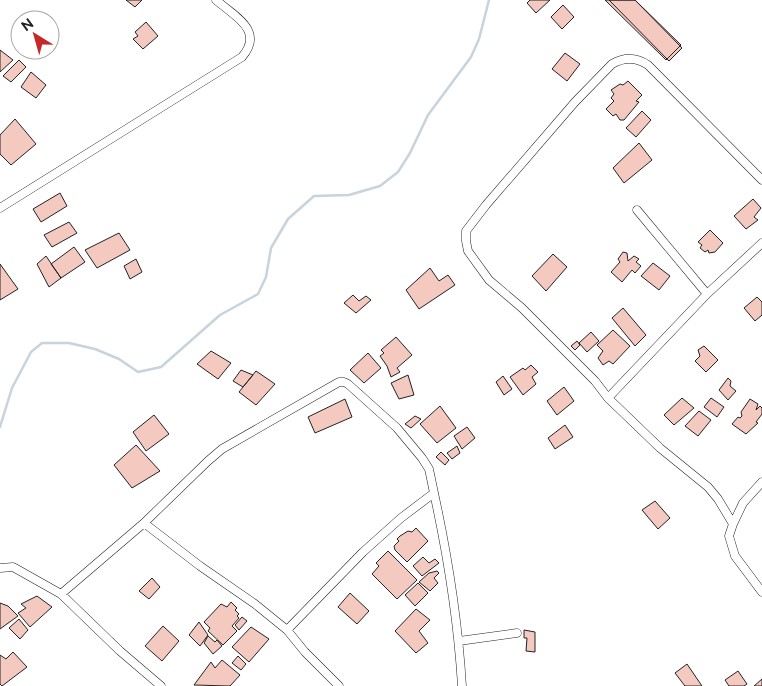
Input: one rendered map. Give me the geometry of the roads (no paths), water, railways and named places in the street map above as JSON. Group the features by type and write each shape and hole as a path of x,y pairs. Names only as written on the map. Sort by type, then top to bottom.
{"street":[{"path":"0,208 242,57 252,40 251,34 247,27 216,0"},
{"path":"733,524 708,487 660,448 608,398 594,381 522,308 489,280 468,251 466,231 486,205 575,102 612,64 618,60 629,58 639,59 648,65 762,180"},
{"path":"638,210 707,294"},
{"path":"608,398 707,294 762,243"},
{"path":"61,594 144,523 222,449 339,382 344,382 404,435 429,469 448,556 460,641 462,686"},
{"path":"762,482 743,504 729,536 735,556 762,592"},
{"path":"287,630 369,546 434,493"},
{"path":"144,523 192,560 255,604 287,630 339,686"},
{"path":"0,568 13,566 61,594 120,651 161,686"},
{"path":"460,641 517,633"}],"waterway":[{"path":"0,427 12,388 31,352 42,343 69,343 95,349 119,359 138,372 161,367 220,315 258,294 266,277 271,248 288,219 314,196 349,195 380,186 398,172 410,153 428,115 471,57 479,39 489,0"}]}
